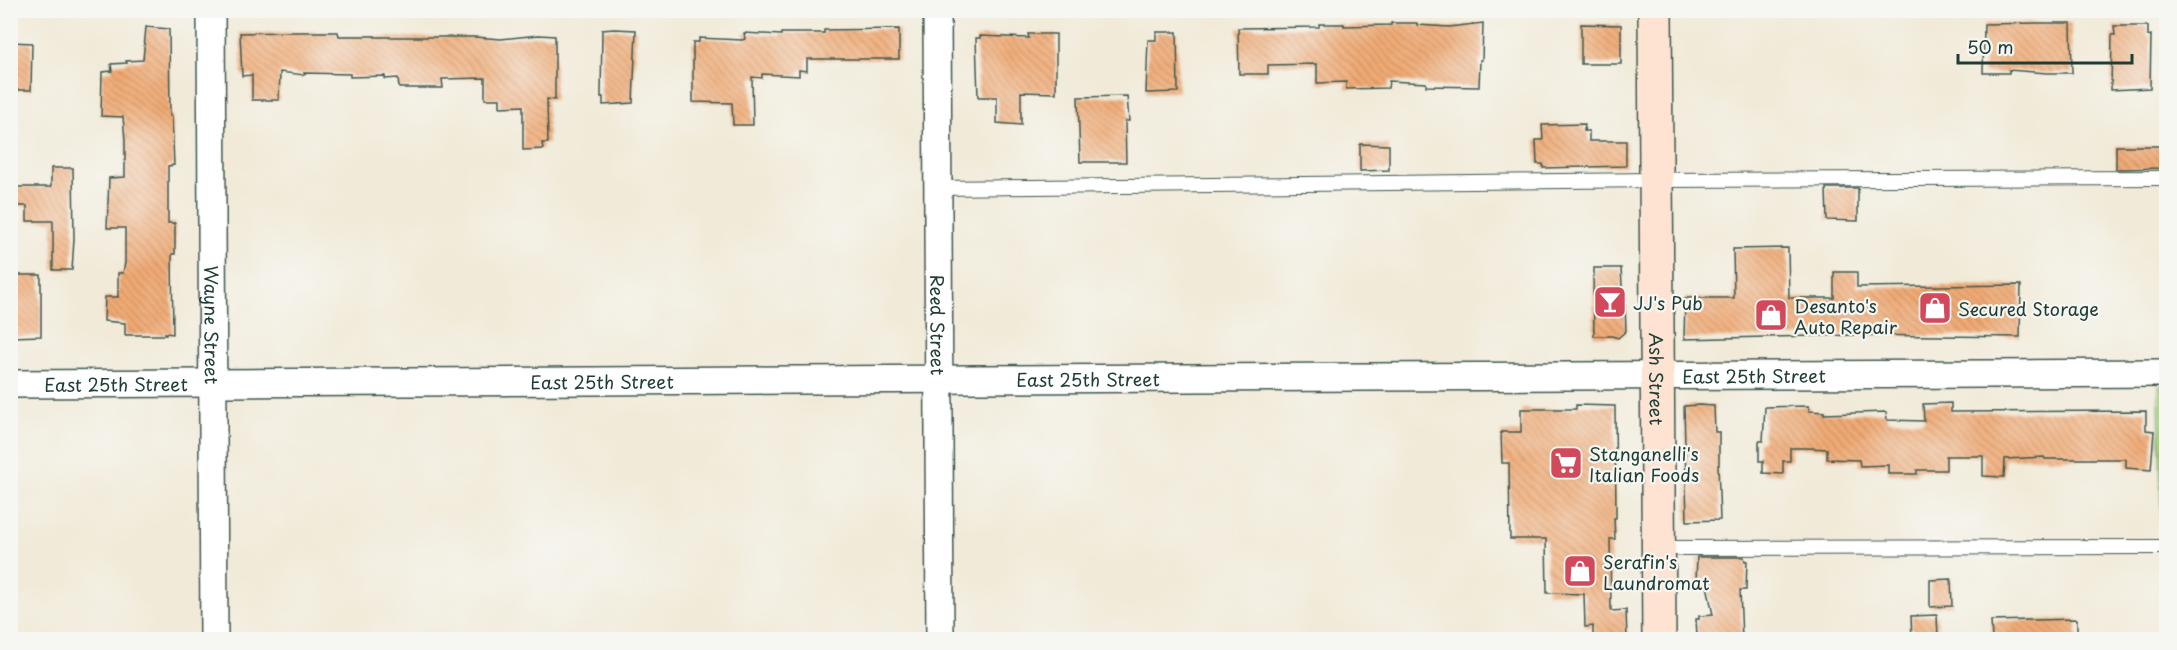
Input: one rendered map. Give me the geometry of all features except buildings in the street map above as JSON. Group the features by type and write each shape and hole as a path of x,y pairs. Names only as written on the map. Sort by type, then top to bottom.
{"street":[{"name":"Wayne Street","path":"211,10 214,639"},
{"name":"Reed Street","path":"937,10 940,639"},
{"name":"Ash Street","path":"1655,10 1659,639"},
{"name":"East 25th Street","path":"10,384 2166,373"}],"lane":[{"path":"938,188 1656,180 2166,178"},
{"path":"1659,548 2166,547"}],"green space":[{"path":"2159,386 2166,386 2166,537 2162,537"}],"place":[{"name":"JJ's Pub","path":"1610,302"},
{"name":"Secured Storage","path":"1935,308"},
{"name":"Desanto's Auto Repair","path":"1771,315"},
{"name":"Stanganelli's Italian Foods","path":"1566,463"},
{"name":"Serafin's Laundromat","path":"1580,571"}]}
